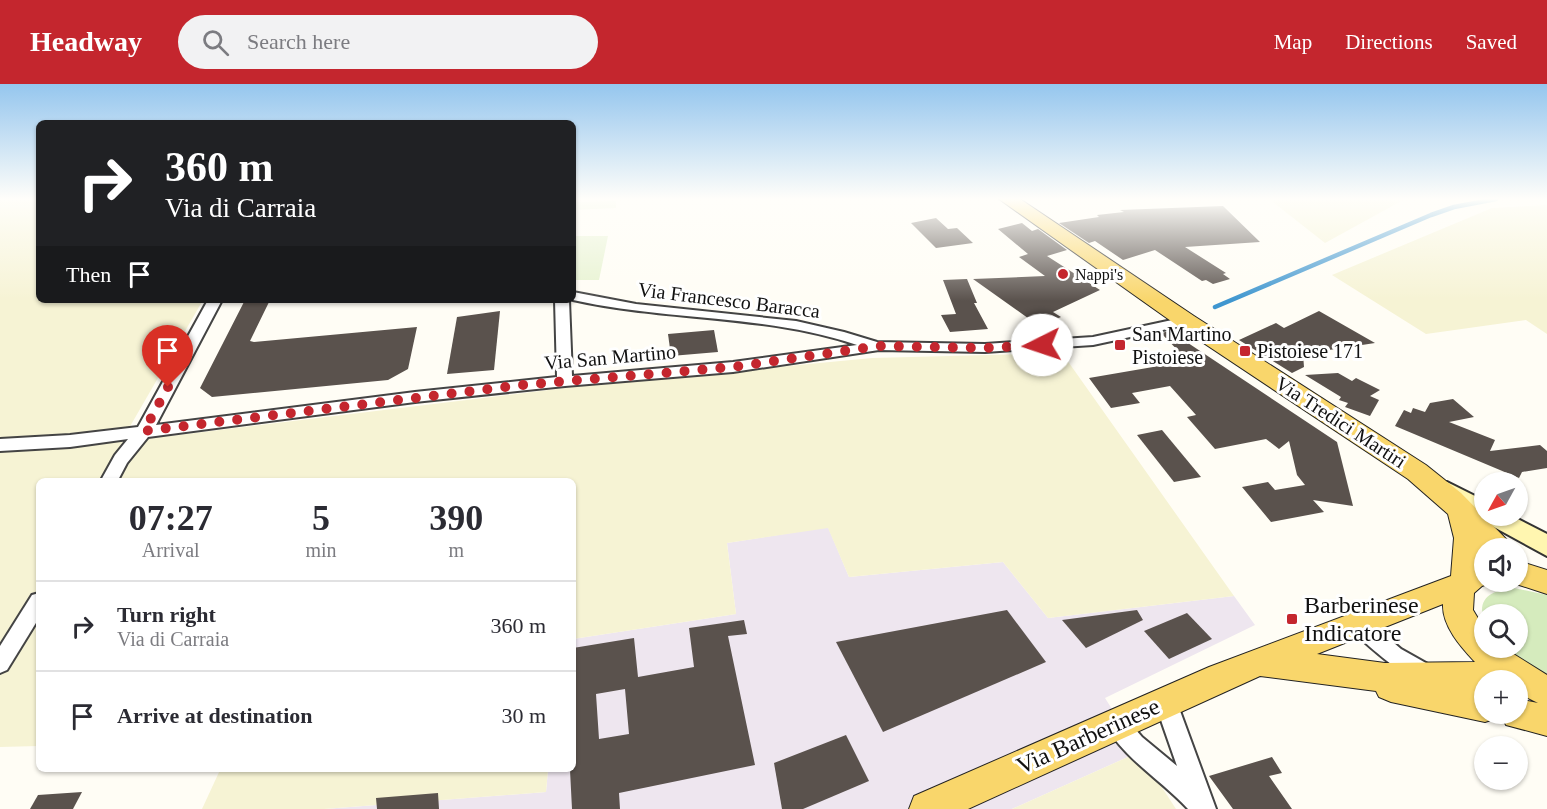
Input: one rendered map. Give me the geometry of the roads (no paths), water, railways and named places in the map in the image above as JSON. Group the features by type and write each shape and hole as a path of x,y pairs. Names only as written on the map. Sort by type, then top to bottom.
{"main road":[{"name":"Via Tredici Martiri","path":"1057,233 1472,511 1490,538"},
{"path":"1472,511 1467,529 1474,578 1458,593 1457,605 1465,626 1483,649 1534,684"},
{"path":"1510,526 1547,546"},
{"name":"Via Barberinese","path":"927,809 1165,700 1474,578"},
{"name":"Via Barberinese","path":"1250,665 1294,665 1385,677 1475,675 1534,684"},
{"name":"Via Barberinese","path":"1324,670 1474,704"},
{"path":"1528,716 1547,720"}],"street":[{"name":"Via Francesco Baracca","path":"576,297 640,309 767,322 827,332 879,346"},
{"path":"110,478 121,459 144,431 213,303"},
{"path":"562,303 565,381"},
{"name":"Via San Martino","path":"0,445 70,441 565,381 723,368 879,346 985,348 1093,341 1186,321"},
{"path":"0,664 36,606"},
{"path":"1359,625 1394,655 1431,676"},
{"path":"1165,700 1205,809"},
{"path":"1116,723 1134,744 1181,784 1205,809"}],"waterway":[{"path":"1215,307 1389,233"}],"place":[{"name":"Nappi's","path":"1063,274"},
{"name":"San Martino Pistoiese","path":"1120,345"},
{"name":"Pistoiese 171","path":"1245,351"},
{"name":"Barberinese Indicatore","path":"1292,619"}]}
